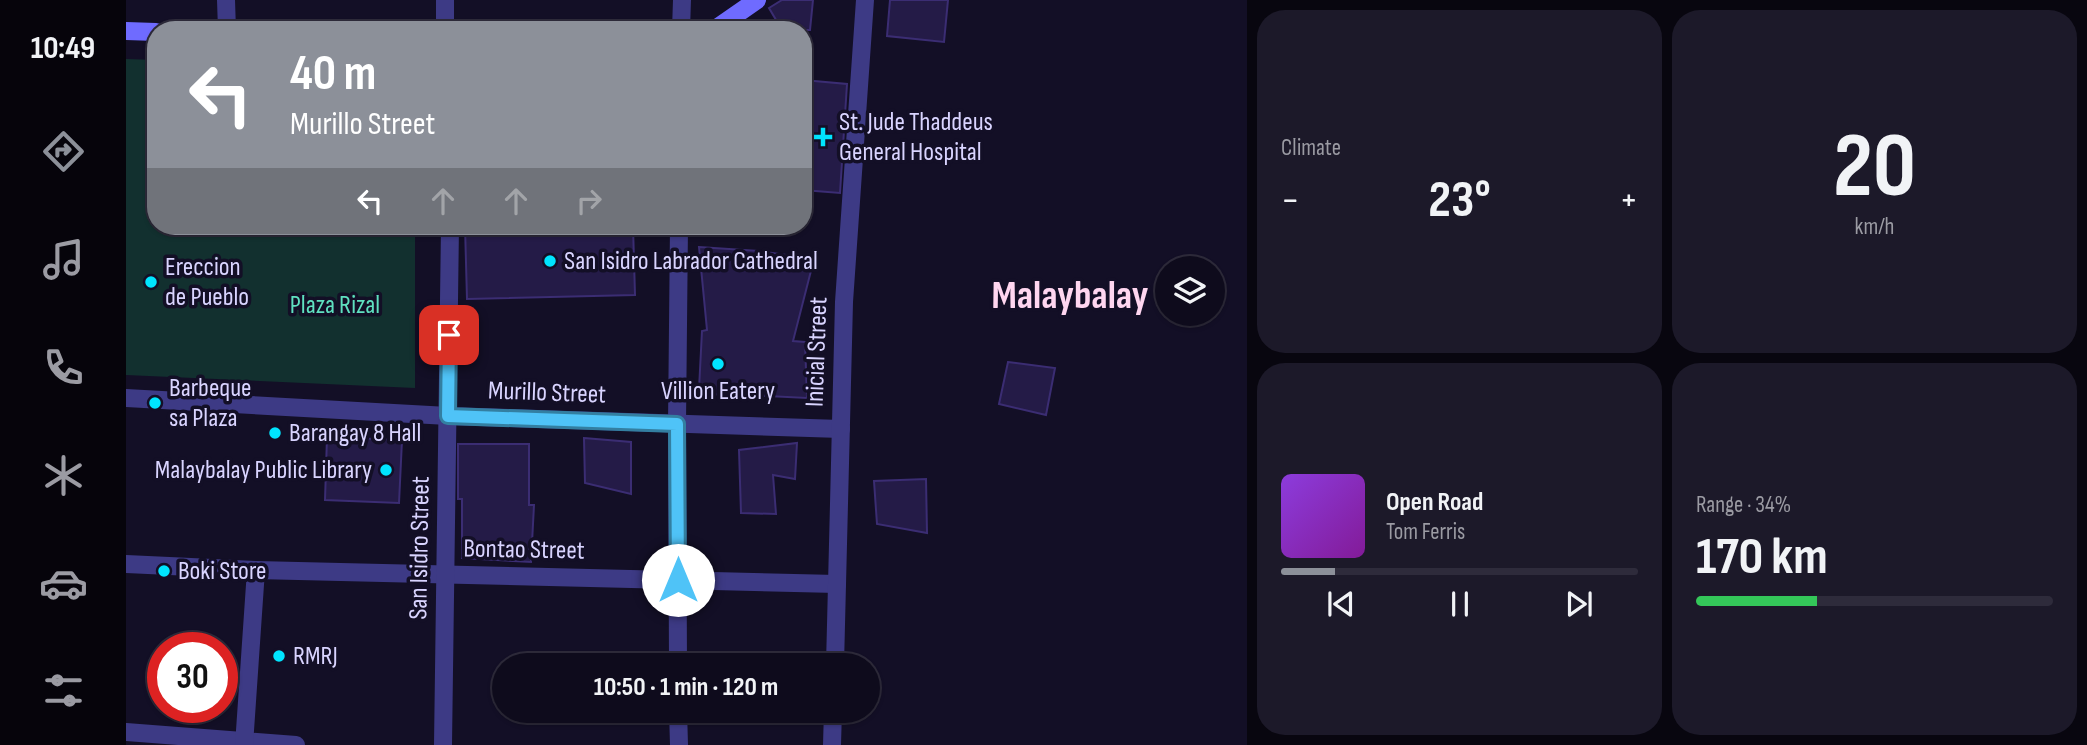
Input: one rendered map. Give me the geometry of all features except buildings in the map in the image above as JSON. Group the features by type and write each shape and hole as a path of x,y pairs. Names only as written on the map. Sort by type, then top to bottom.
{"main road":[{"path":"727,21 757,0"},
{"path":"126,31 147,32"}],"street":[{"path":"226,0 227,21"},
{"path":"445,0 445,21"},
{"path":"681,21 682,0"},
{"name":"Inicial Street","path":"835,653 844,302 865,0"},
{"name":"San Isidro Street","path":"443,745 450,235"},
{"path":"678,653 679,235"},
{"name":"Murillo Street","path":"126,398 448,416 841,429"},
{"name":"Bontao Street","path":"126,564 256,570 837,584"},
{"path":"244,743 256,570"},
{"path":"678,723 679,745"},
{"path":"832,745 833,723"},
{"path":"126,732 296,745"}],"green space":[{"name":"Plaza Rizal","path":"126,59 147,60 147,235 415,235 415,388 126,375"}],"place":[{"name":"St. Jude Thaddeus General Hospital","path":"823,137"},
{"name":"San Isidro Labrador Cathedral","path":"550,261"},
{"name":"Ereccion de Pueblo","path":"151,282"},
{"name":"Villion Eatery","path":"718,364"},
{"name":"Barbeque sa Plaza","path":"155,403"},
{"name":"Barangay 8 Hall","path":"275,433"},
{"name":"Malaybalay Public Library","path":"386,470"},
{"name":"Boki Store","path":"164,571"},
{"name":"RMRJ","path":"279,656"}],"district":[{"name":"Malaybalay","path":"1070,296"}],"route":[{"path":"449,335 448,416 677,424 678,580"}]}
